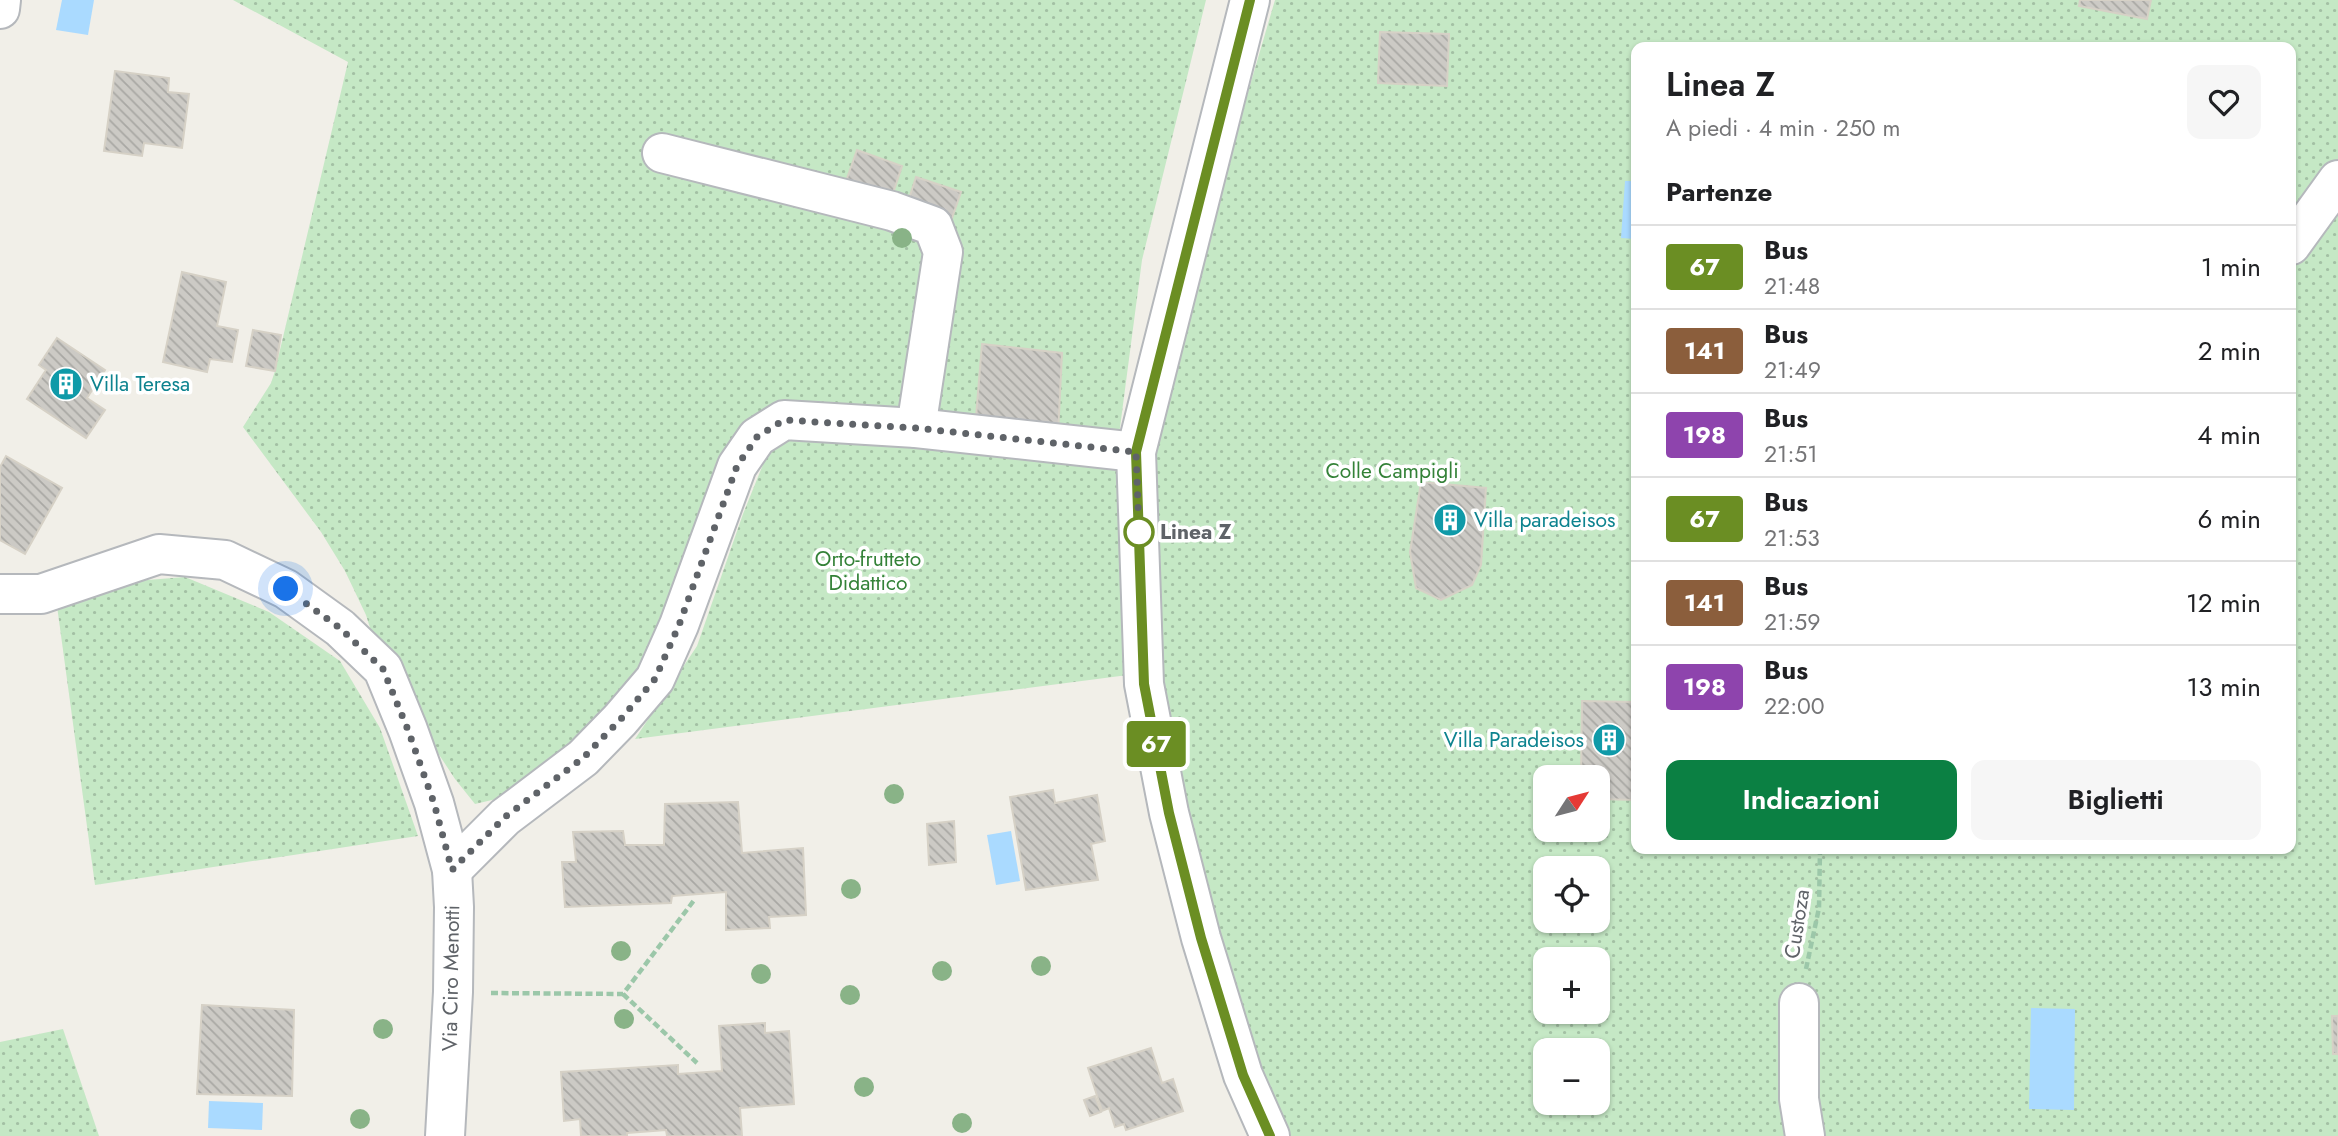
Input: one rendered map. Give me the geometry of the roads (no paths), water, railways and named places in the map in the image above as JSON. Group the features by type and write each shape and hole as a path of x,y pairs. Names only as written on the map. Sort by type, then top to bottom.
{"street":[{"path":"0,9 2,0"},
{"path":"1250,0 1136,452 1144,684 1169,813 1201,938 1243,1075 1270,1136"},
{"path":"662,153 892,211 933,226 943,252 916,428"},
{"path":"2296,238 2338,180"},
{"path":"452,870 505,817 583,758 655,679 702,567 737,466 757,437 784,420 916,428 1136,452"},
{"name":"Via Ciro Menotti","path":"0,594 41,594 159,554 225,560 286,589 340,628 383,669 434,803 452,870 453,992 445,1136"},
{"path":"1799,1003 1800,1099 1805,1136"}],"water":[{"path":"62,0 94,0 88,35 56,30"},
{"path":"1625,181 1631,181 1631,239 1621,238"},
{"path":"1011,831 1020,881 996,885 987,835"},
{"path":"2031,1008 2075,1009 2074,1110 2029,1109"},
{"path":"209,1101 263,1103 262,1130 208,1128"}],"place":[{"name":"Villa Teresa","path":"66,384"},
{"name":"Villa paradeisos","path":"1450,520"},
{"name":"Linea Z","path":"1139,532"},
{"name":"Villa Paradeisos","path":"1609,740"}],"park label":[{"name":"Colle Campigli","path":"1392,471"},
{"name":"Orto-frutteto Didattico","path":"868,571"}]}
